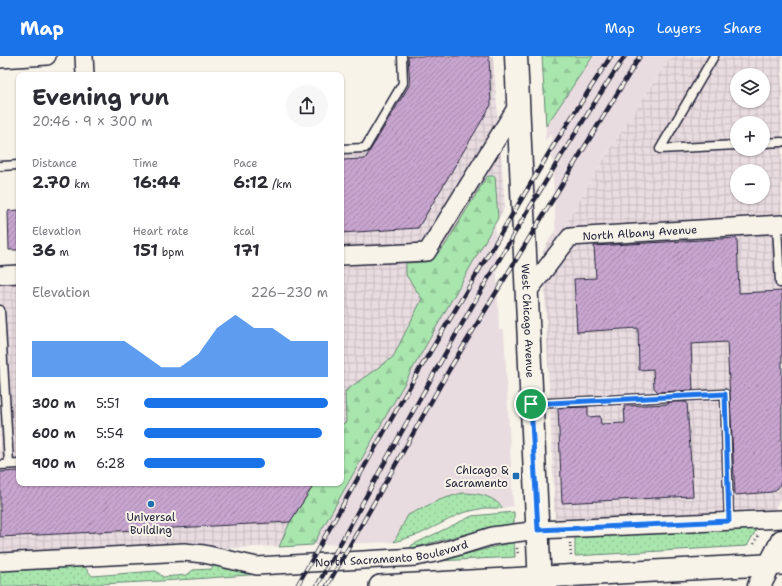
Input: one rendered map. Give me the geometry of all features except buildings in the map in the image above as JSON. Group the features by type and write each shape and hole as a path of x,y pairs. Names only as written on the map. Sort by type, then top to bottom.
{"main road":[{"name":"West Chicago Avenue","path":"516,56 540,582"},
{"path":"759,586 776,564 782,540"}],"street":[{"path":"0,59 46,56"},
{"path":"84,56 85,72"},
{"path":"344,256 427,252 518,105"},
{"name":"North Albany Avenue","path":"526,294 570,237 779,225"},
{"path":"0,275 16,274"},
{"name":"North Sacramento Boulevard","path":"0,562 184,552 204,554 257,566 416,557 440,552 492,536 538,530 782,519"},
{"path":"380,586 540,582 776,564"}],"lane":[{"path":"344,149 365,148 403,83 402,56"},
{"path":"714,56 660,149 730,145"},
{"path":"770,143 782,142"},
{"path":"0,166 16,165"},
{"path":"779,225 780,283"},
{"path":"0,310 4,465 16,464"},
{"path":"531,404 725,394 729,521"}],"shaded area":[{"path":"406,56 493,56 505,207 313,545 0,556 0,284 16,283 16,486 344,486 344,152 364,150 406,84"},
{"path":"593,56 671,56 613,144 556,239 551,134 545,141 546,126"},
{"path":"671,56 782,56 782,494 775,509 555,521 543,251 555,230 556,239 613,144"},
{"path":"495,223 499,330 504,330 513,506 503,508 499,503 408,515 394,542 313,545"}],"green space":[{"path":"542,56 593,56 546,126"},
{"path":"488,176 495,176 498,218 313,545 279,547 290,522 313,486 344,486 344,423 346,422 345,391 393,357 422,299 406,275 406,263 418,262 431,258 444,247"},
{"path":"462,493 484,496 494,500 503,508 484,508 462,513 420,534 394,542 408,515 439,500"},
{"path":"514,512 514,525 457,536 409,549 412,545 472,516"},
{"path":"758,527 747,546 575,556 575,536"},
{"path":"514,542 515,557 438,561"},
{"path":"213,563 261,574 130,583 0,586 0,569 82,564 92,576 156,571 163,577 187,575 193,570 212,569"}],"railway":[{"path":"297,586 414,379 552,148 611,56"},
{"path":"317,586 465,318 543,186 625,56"},
{"path":"327,586 449,370 640,56"}],"place":[{"name":"Chicago & Sacramento","path":"516,476"},
{"name":"Universal Building","path":"151,504"}],"route":[{"path":"725,394 729,521 538,530 531,404 725,394"}]}
